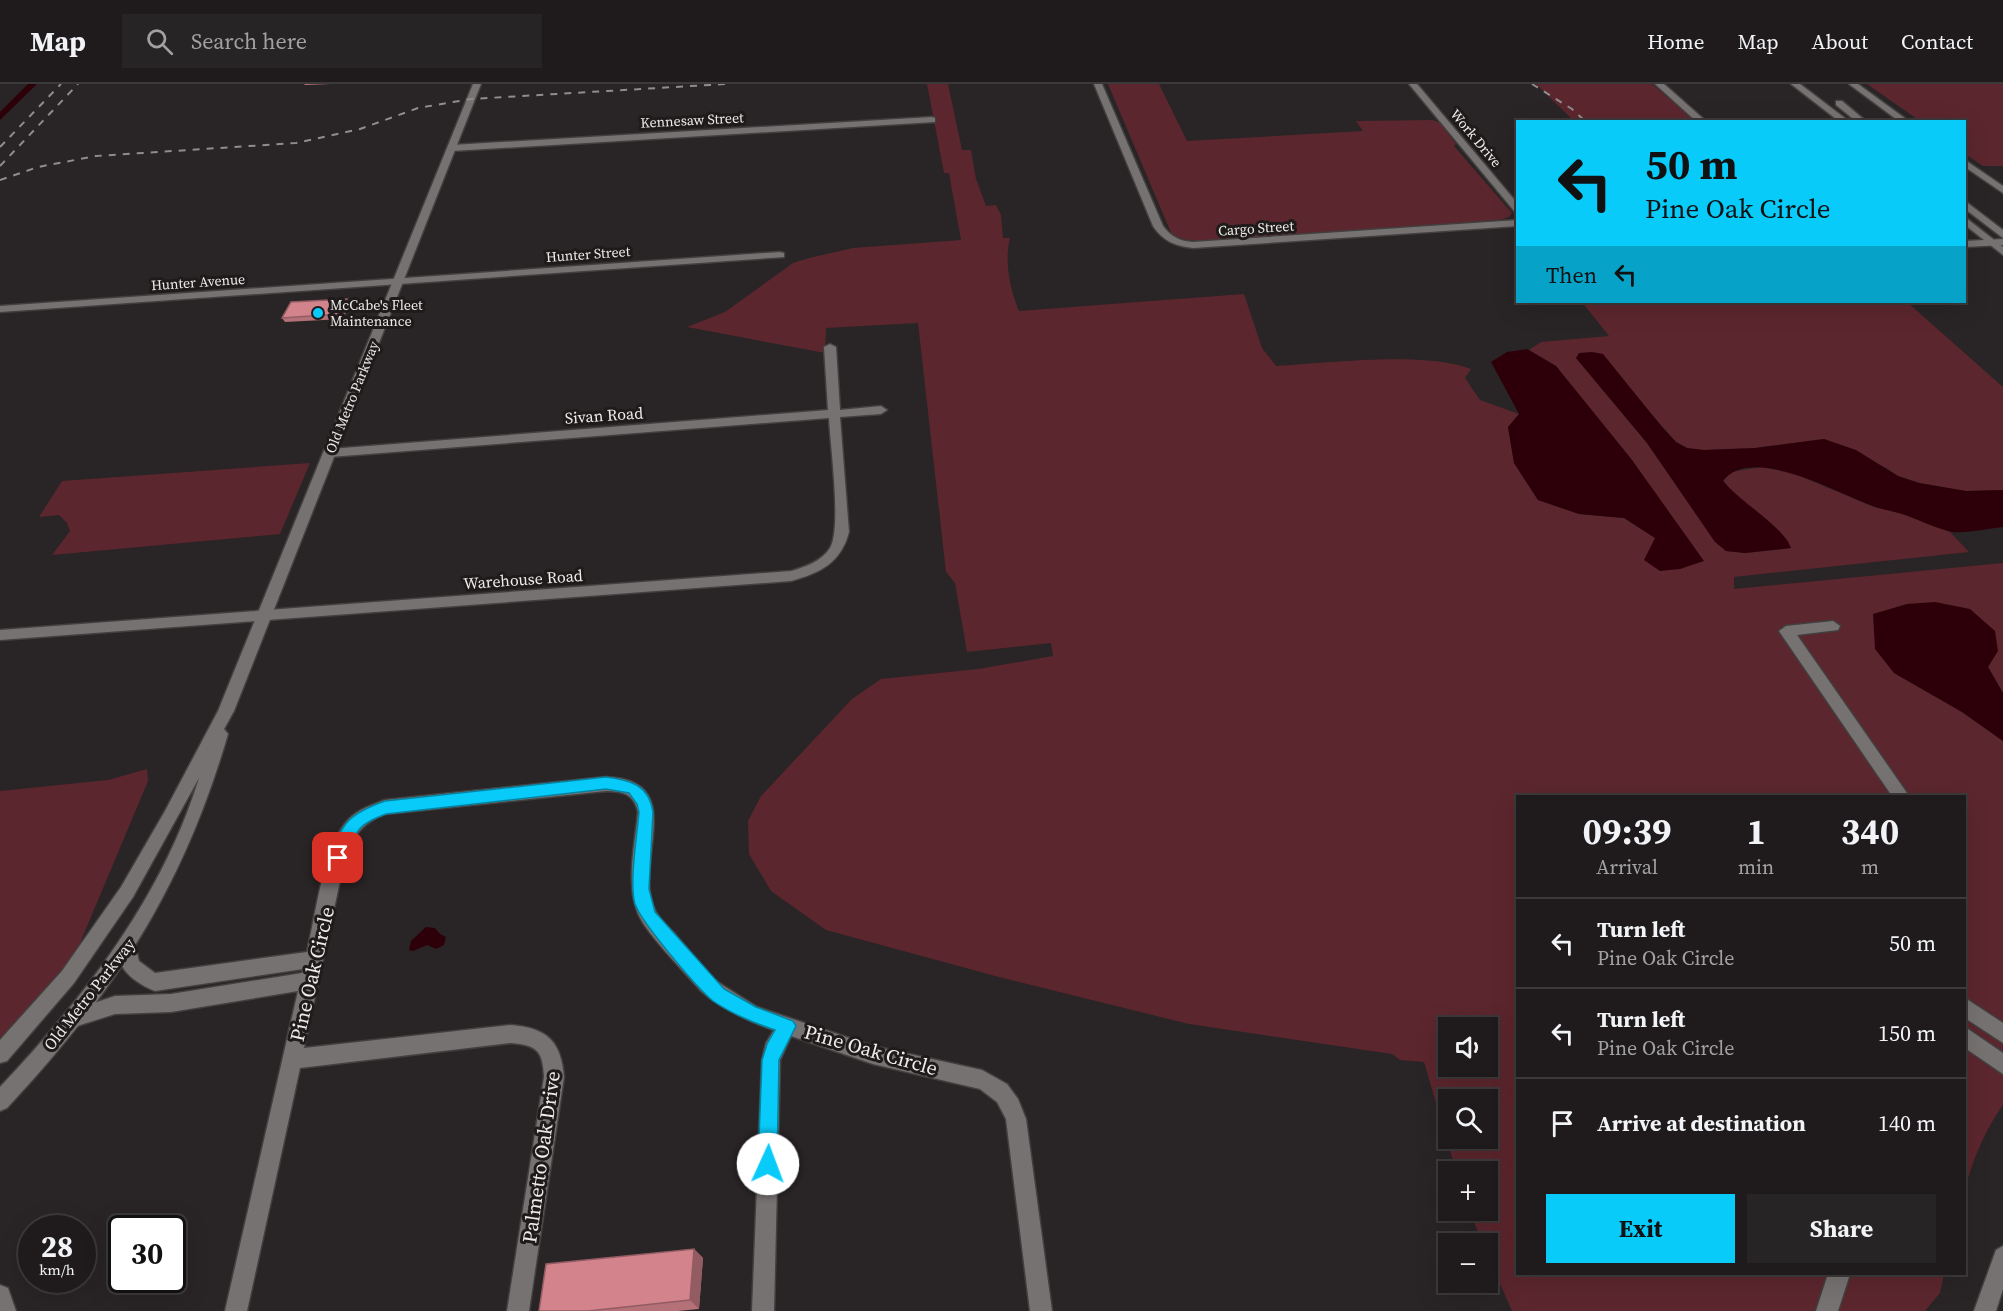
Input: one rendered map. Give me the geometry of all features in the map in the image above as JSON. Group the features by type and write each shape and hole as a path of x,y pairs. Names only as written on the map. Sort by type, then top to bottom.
{"street":[{"name":"Old Metro Parkway","path":"0,1054 68,977 127,892 171,816 226,711 477,84"},
{"name":"Cargo Street","path":"1098,84 1158,226 1163,234 1173,242 1193,245 1516,223"},
{"name":"Work Drive","path":"1413,84 1516,208"},
{"path":"1659,84 1701,120"},
{"path":"1795,84 1843,120"},
{"path":"1853,84 1903,120"},
{"path":"1830,97 1860,120"},
{"name":"Kennesaw Street","path":"452,148 932,120"},
{"path":"1966,164 2003,190"},
{"path":"1966,205 2003,235"},
{"path":"1966,221 2003,252"},
{"path":"1966,244 2003,242"},
{"name":"Hunter Street","path":"399,281 780,255"},
{"name":"Hunter Avenue","path":"0,309 399,281"},
{"name":"Warehouse Road","path":"0,635 781,577 810,571 825,564 835,554 842,532 830,347"},
{"name":"Sivan Road","path":"330,453 881,410"},
{"path":"1833,626 1786,631 1900,795"},
{"name":"Old Metro Parkway","path":"0,1101 74,1018 128,946 177,858 213,760 226,711"},
{"name":"Pine Oak Circle","path":"237,1311 343,839 355,822 385,807 615,784 634,789 645,802 641,889 643,903 649,917 718,994 752,1014 873,1055 982,1080 993,1085 1009,1100 1016,1119 1041,1311"},
{"path":"171,816 179,816 182,826 177,858"},
{"path":"128,946 128,962 133,968 155,982 316,959"},
{"path":"253,990 258,967"},
{"path":"74,1018 115,1005 171,1003 311,981"},
{"path":"148,1004 155,982"},
{"path":"1968,1014 2003,1034"},
{"path":"763,1311 771,1060 773,1050 787,1026"},
{"name":"Palmetto Oak Drive","path":"293,1059 511,1034 535,1038 548,1048 553,1056 554,1077 518,1311"},
{"path":"1966,1037 2003,1065"},
{"path":"1985,1311 2003,1257"},
{"path":"1827,1311 1839,1275"},
{"path":"0,1296 5,1311"}],"shaded area":[{"path":"927,84 948,84 962,150 971,150 976,179 986,206 996,205 1001,215 1003,238 1010,238 1009,275 1019,311 1244,294 1262,348 1276,366 1402,359 1451,364 1471,369 1465,378 1480,400 1519,414 1508,427 1514,463 1538,500 1579,514 1624,518 1655,538 1680,569 1632,460 1556,366 1529,350 1541,342 1609,336 1583,303 1908,303 2003,387 2003,490 1966,491 1920,483 1898,476 1824,439 1755,448 1704,450 1687,448 1676,442 1633,393 1576,358 1647,443 1715,541 1726,551 1745,553 1791,548 1733,493 1723,480 1730,472 1762,467 1795,474 1874,507 1902,513 1950,532 1969,552 1734,577 1734,589 2003,563 2003,693 1988,667 1894,673 1962,712 2003,741 2003,1105 1980,1145 1966,1186 1966,795 1516,795 1516,1275 1944,1275 1940,1293 1925,1311 1512,1311 1498,1280 1498,1233 1478,1233 1474,1221 1498,1221 1498,1161 1453,1161 1450,1149 1498,1149 1498,1089 1438,1089 1438,1110 1424,1062 1400,1060 1392,1054 1189,1024 999,977 826,930 771,891 749,854 748,821 761,796 852,699 881,679 978,669 1053,656 1051,643 967,652 955,583 946,572 918,323 826,328 825,353 687,327 725,312 793,263 853,248 961,240 949,173 944,173"},
{"path":"1108,84 1159,84 1187,141 1363,131 1356,121 1433,120 1440,123 1456,144 1454,146 1512,213 1509,217 1500,220 1197,241 1181,239 1172,235"},
{"path":"1536,84 1652,84 1694,120 1573,120"},
{"path":"1867,84 2003,84 2003,166 1983,166 1966,155 1966,120 1919,120"},
{"path":"1527,349 1556,366 1632,460 1704,561 1680,569 1660,571 1644,560 1655,538 1624,518 1579,514 1538,500 1514,463 1508,427 1519,414 1491,362 1507,352"},
{"path":"1579,353 1603,354 1662,427 1676,442 1687,448 1704,450 1755,448 1824,439 1856,450 1898,476 1919,483 1966,491 2003,490 2003,527 1967,532 1948,531 1873,506 1796,475 1774,469 1753,467 1736,471 1723,481 1780,531 1791,548 1745,553 1726,551 1715,542 1647,443 1576,358"},
{"path":"310,463 280,534 52,555 70,531 67,523 59,515 39,517 62,481"},
{"path":"1935,602 1970,609 1995,631 1998,651 1988,667 2003,693 2003,741 1962,712 1894,673 1875,649 1873,614 1907,604"},
{"path":"147,769 148,781 75,955 0,1045 0,791 108,780"},
{"path":"426,927 435,928 446,937 444,945 436,949 427,945 413,951 409,950 411,941"}],"building":[{"path":"347,299 340,314 282,318 291,302"},
{"path":"694,1249 690,1300 588,1311 539,1311 546,1264"}],"waterway":[{"path":"0,117 33,84"}],"railway":[{"path":"0,147 61,84"},
{"path":"0,166 78,84"},
{"path":"0,180 38,167 96,156 296,143 360,129 418,108 471,99 726,84"},
{"path":"1532,84 1572,109 1584,120"}],"place":[{"name":"McCabe's Fleet Maintenance","path":"318,313"}],"route":[{"path":"338,858 343,839 355,822 385,807 606,783 625,785 634,789 645,802 641,889 643,903 649,917 707,985 718,994 752,1014 787,1026 773,1050 771,1060 768,1164"}]}
